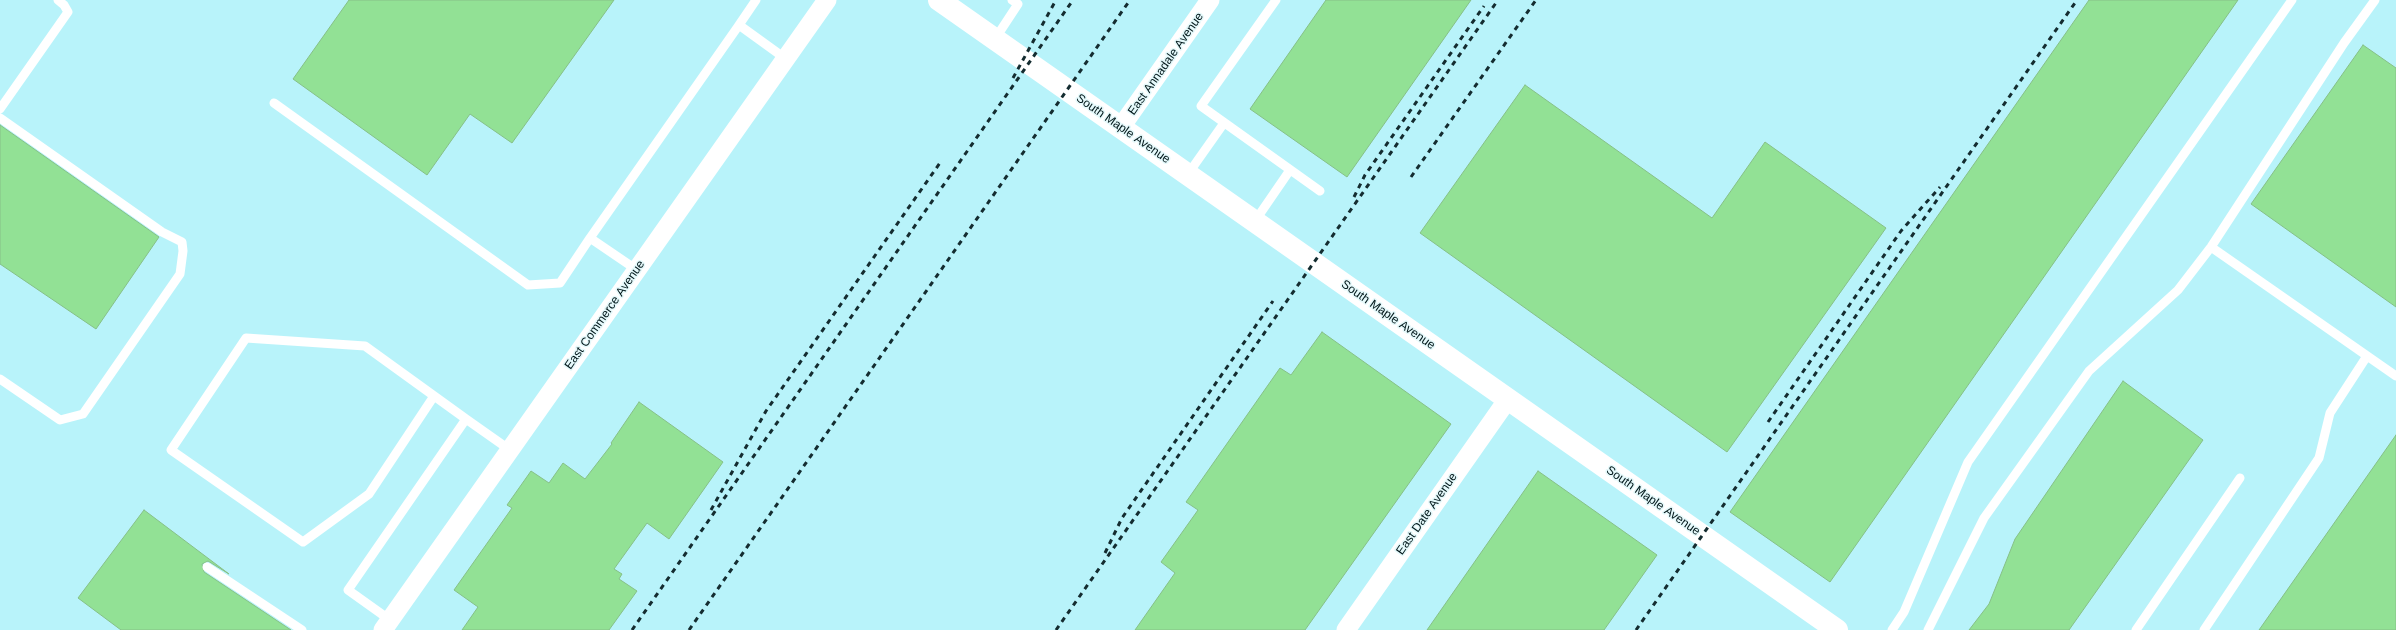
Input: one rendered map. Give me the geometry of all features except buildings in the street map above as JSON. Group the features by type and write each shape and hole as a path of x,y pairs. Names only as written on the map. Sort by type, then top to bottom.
{"street":[{"name":"East Commerce Avenue","path":"387,625 828,0"},
{"name":"South Maple Avenue","path":"939,0 1837,630"},
{"name":"East Annadale Avenue","path":"1121,127 1210,0"},
{"name":"East Date Avenue","path":"1346,630 1508,399"}],"lane":[{"path":"0,109 68,12 64,5 58,0"},
{"path":"274,103 528,285 560,283 756,0"},
{"path":"1276,0 1201,106 1320,191"},
{"path":"1892,630 1904,612 1968,462 2292,0"},
{"path":"1928,630 1984,518 2089,371 2178,290 2211,247 2344,43 2376,0"},
{"path":"995,39 1015,2"},
{"path":"738,25 786,59"},
{"path":"0,118 162,232 182,242 183,251 180,274 83,414 60,420 0,379"},
{"path":"1188,174 1224,122"},
{"path":"1255,221 1290,170"},
{"path":"590,238 637,270"},
{"path":"2211,247 2396,376"},
{"path":"434,396 369,494 303,542 171,450 246,338 365,346 510,450"},
{"path":"2204,630 2319,458 2330,413 2366,356"},
{"path":"387,625 348,590 466,419"},
{"path":"2136,630 2240,478"},
{"path":"207,567 302,630"}],"railway":[{"path":"1013,78 1056,0"},
{"path":"632,630 1073,0"},
{"path":"689,630 1130,0"},
{"path":"1056,630 1498,0"},
{"path":"1411,177 1536,0"},
{"path":"1636,630 2077,0"},
{"path":"1354,197 1365,175 1484,6"},
{"path":"711,510 766,411 942,160"},
{"path":"1768,422 1901,231 1940,187"},
{"path":"1105,553 1122,518 1273,301"}]}
